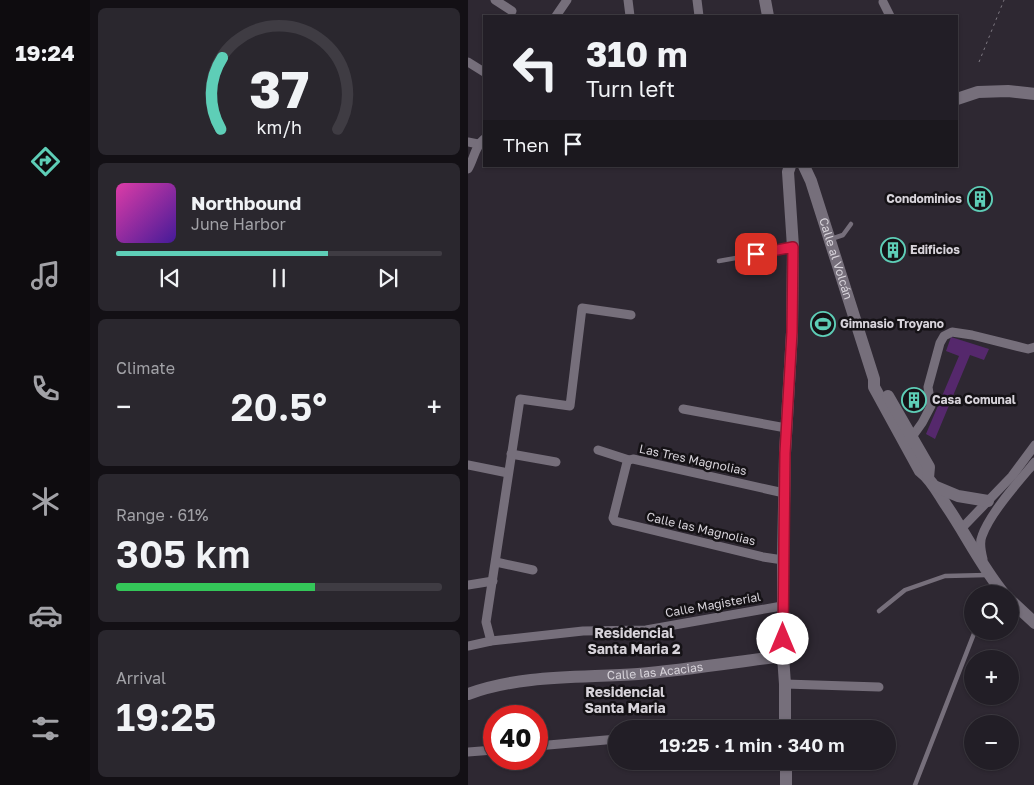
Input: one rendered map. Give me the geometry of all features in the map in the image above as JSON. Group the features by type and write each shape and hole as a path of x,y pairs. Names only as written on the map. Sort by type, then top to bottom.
{"street":[{"path":"495,0 512,11"},
{"path":"559,14 567,0"},
{"path":"628,0 630,15"},
{"path":"697,0 699,15"},
{"path":"765,0 768,15"},
{"path":"883,2 890,15"},
{"path":"468,62 483,71"},
{"path":"958,99 978,92 1008,91 1034,94"},
{"path":"468,142 481,142 468,169"},
{"path":"785,720 782,606 786,428 792,332 793,247 788,172 790,167"},
{"name":"Calle al Volcán","path":"804,167 830,240 874,379 874,387 920,472 931,482 962,528 989,580"},
{"path":"492,641 486,622 520,399 570,406 582,308 631,315"},
{"path":"912,437 922,424 931,406 928,386 940,343 944,336 952,332 1028,349 1034,347"},
{"name":"Calle al Volcán","path":"874,379 881,384 929,467 931,482"},
{"path":"683,409 786,428"},
{"path":"989,580 981,542 982,535 993,505 1034,445"},
{"name":"Las Tres Magnolias","path":"598,450 629,460 633,459 784,493"},
{"path":"511,454 556,462"},
{"name":"Calle las Magnolias","path":"629,460 613,518 615,521 763,557 783,560"},
{"path":"962,528 993,505 1034,462"},
{"path":"468,465 508,473"},
{"path":"931,482 958,496 993,505"},
{"path":"496,562 533,570"},
{"path":"468,585 493,582"},
{"name":"Calle Magisterial","path":"468,646 492,641 582,631 646,630 782,606"},
{"path":"1019,609 1034,623"},
{"name":"Calle las Acacias","path":"468,694 489,686 522,681 637,674 783,656"},
{"path":"785,684 879,687"},
{"path":"548,745 608,740"},
{"path":"468,752 483,751"},
{"path":"786,770 786,785"}],"lane":[{"path":"830,240 843,235 851,224"},
{"path":"720,261 793,247"},
{"path":"879,611 905,590 945,576 989,580"},
{"path":"915,785 971,640"}],"path":[{"path":"979,62 1004,0"}],"shaded area":[{"path":"951,337 989,349 984,360 970,355 935,439 926,434 959,356 946,351"}],"place":[{"name":"Condominios","path":"980,199"},
{"name":"Edificios","path":"893,250"},
{"name":"Gimnasio Troyano","path":"823,324"},
{"name":"Casa Comunal","path":"914,400"}],"district":[{"name":"Residencial Santa Maria 2","path":"634,642"},
{"name":"Residencial Santa Maria","path":"625,700"}],"route":[{"path":"756,254 793,247 792,332 785,453 783,639"}]}
